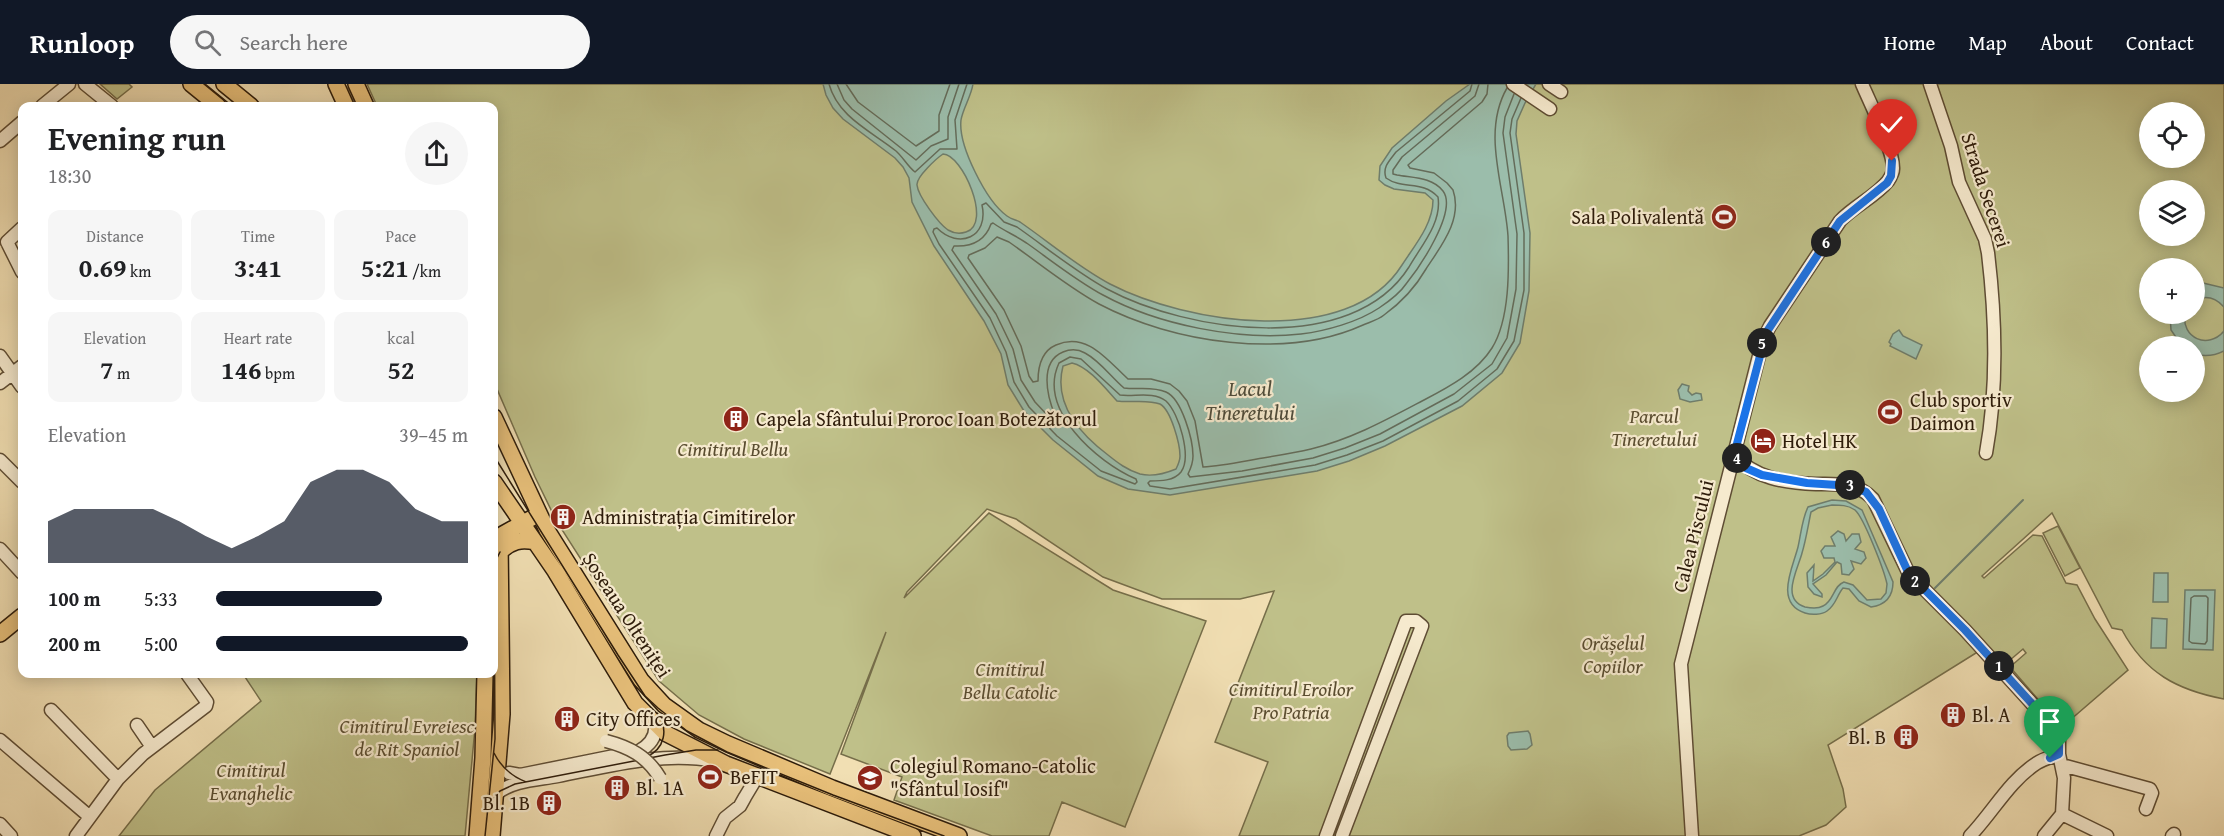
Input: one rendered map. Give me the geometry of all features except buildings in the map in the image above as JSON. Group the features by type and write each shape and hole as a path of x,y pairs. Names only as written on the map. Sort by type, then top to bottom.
{"main road":[{"path":"191,84 213,102"},
{"path":"336,84 344,102"},
{"path":"356,84 364,102"},
{"path":"230,86 247,102"},
{"name":"Șoseaua Olteniței","path":"498,426 539,515 641,680 673,712 699,730 739,749 832,788 959,836"},
{"name":"Șoseaua Olteniței","path":"498,488 523,523 627,691 641,710 665,733 726,764 908,835"},
{"path":"492,836 496,794 504,768 500,540 503,534 539,515"},
{"path":"500,552 512,542 520,540 535,542"},
{"path":"0,634 18,619"},
{"path":"477,836 484,747 485,678"}],"street":[{"path":"47,102 69,84"},
{"path":"85,84 106,102"},
{"path":"1513,84 1550,109"},
{"path":"1549,84 1561,92"},
{"name":"Calea Piscului","path":"1692,836 1680,669 1763,340 1840,221 1887,183 1893,169 1890,154 1862,84"},
{"name":"Strada Secerei","path":"1930,84 1951,146 1959,182 1985,239 1988,253 1996,371 1993,416 1986,453"},
{"path":"220,102 230,86"},
{"path":"0,141 18,125"},
{"path":"18,231 3,241 18,265"},
{"path":"0,356 17,370 0,383"},
{"path":"1734,455 1746,468 1762,475 1807,483 1852,486 1866,492 1879,509 1909,574 1965,630 2055,729 2059,738 2064,778 2062,814 2044,836"},
{"path":"0,459 18,478"},
{"path":"0,549 18,569"},
{"path":"1326,836 1406,621 1416,621 1422,626 1342,836"},
{"path":"75,836 118,779 152,747 207,704 190,678"},
{"path":"51,710 118,779"},
{"path":"504,768 520,775 639,751 652,741 655,723"},
{"path":"137,725 152,747"},
{"path":"0,740 90,817"},
{"path":"606,741 621,745 641,755 660,778"},
{"path":"496,794 508,786 636,761 693,758 726,764"},
{"path":"1970,836 1984,822 2004,794 2026,771 2040,762 2060,759 2150,789 2152,793 2146,809"},
{"path":"504,768 526,782"},
{"path":"716,836 725,818 740,806 754,782 755,775"},
{"path":"2062,814 2108,836"},
{"path":"0,824 11,836"}],"green space":[{"path":"100,84 129,84 132,87 117,99"},
{"name":"Parcul Tineretului","path":"367,84 2224,84 2224,699 2177,685 2164,677 2141,658 2122,630 2112,628 2052,513 1982,576 1984,578 2033,535 2042,536 2066,583 2077,585 2095,619 2128,670 2062,727 2010,667 2026,653 2023,649 2003,666 1949,605 1947,607 1984,648 1828,745 1843,789 1846,807 1826,825 1799,836 1239,836 1268,762 1215,742 1274,591 1240,599 1162,599 1103,577 1016,519 987,509 907,592 904,598 989,513 1113,590 1206,621 1125,827 1062,802 1049,836 992,836 894,800 902,777 841,754 886,632 830,774 744,739 699,715 659,681 557,522 498,391 498,102 375,102"},
{"path":"2058,526 2080,568 2065,576 2043,533"},
{"path":"246,678 477,678 475,728 465,836 119,836 155,790 261,701"}],"water":[{"name":"Lacul Tineretului","path":"823,84 973,84 961,120 964,143 982,186 1007,216 1020,222 1098,277 1142,298 1221,318 1264,321 1306,319 1345,309 1377,292 1402,265 1418,242 1427,226 1433,200 1425,193 1394,189 1379,180 1380,166 1392,148 1446,101 1470,84 1536,84 1517,121 1516,134 1530,233 1529,291 1520,343 1502,373 1462,406 1385,446 1349,461 1317,471 1170,495 1128,489 1098,476 1053,440 1024,411 1008,385 1001,354 984,321 934,246 912,202 909,178 903,167 895,158 843,119 833,108","holes":["943,154 951,157 958,165 972,190 976,204 976,216 974,226 966,232 954,232 944,227 918,190 920,177","1072,363 1091,373 1117,401 1150,402 1164,407 1171,420 1178,444 1180,458 1176,469 1154,475 1135,472 1115,461 1088,438 1071,417 1062,393 1063,366"]},
{"path":"2205,283 2224,288 2224,307 2211,298 2205,298"},
{"path":"2171,324 2186,324 2192,336 2175,336"},
{"path":"1899,330 1903,336 1922,345 1916,359 1890,346 1889,342 1893,334"},
{"path":"2224,331 2224,351 2205,356 2205,340 2218,337"},
{"path":"1682,384 1689,386 1688,391 1692,395 1701,394 1702,400 1690,402 1680,399 1678,390"},
{"path":"1832,500 1846,501 1862,510 1893,582 1892,592 1884,602 1871,607 1859,601 1849,589 1843,588 1832,606 1822,613 1805,613 1790,601 1788,584 1808,507","holes":["1832,505 1850,507 1859,515 1887,584 1886,593 1881,599 1867,600 1853,585 1844,582 1840,584 1827,604 1819,608 1805,607 1793,597 1793,583 1811,512"]},
{"path":"1838,531 1844,534 1846,541 1852,534 1859,534 1861,542 1855,549 1864,552 1866,558 1861,564 1851,561 1854,569 1849,575 1842,574 1841,564 1837,562 1826,575 1813,584 1822,597 1814,594 1808,587 1807,573 1814,565 1813,581 1835,562 1834,558 1824,558 1821,551 1825,546 1835,546 1831,537"},
{"path":"2154,573 2168,573 2168,602 2153,602"},
{"path":"2185,590 2215,590 2213,650 2183,649"},
{"path":"2152,618 2167,619 2166,648 2151,648"},
{"path":"1528,731 1532,745 1527,749 1511,750 1508,746 1509,733"}],"waterway":[{"path":"1935,588 2023,500"}],"tram line":[{"path":"205,84 227,102"},
{"path":"498,462 618,655 645,696 658,708 687,731 727,752 833,795 944,836"},
{"path":"498,556 500,552"},
{"path":"485,836 495,739 495,678"},
{"path":"646,757 657,749 663,738 663,726 657,713"},
{"path":"489,804 500,791 515,784 665,755 696,750 718,750"},
{"path":"494,753 507,770 526,782"}],"place":[{"name":"Sala Polivalentă","path":"1724,217"},
{"name":"Club sportiv Daimon","path":"1890,412"},
{"name":"Capela Sfântului Proroc Ioan Botezătorul","path":"736,419"},
{"name":"Hotel HK","path":"1763,441"},
{"name":"Administrația Cimitirelor","path":"563,517"},
{"name":"Bl. A","path":"1953,715"},
{"name":"City Offices","path":"567,719"},
{"name":"Bl. B","path":"1906,737"},
{"name":"BeFIT","path":"710,777"},
{"name":"Colegiul Romano-Catolic \"Sfântul Iosif\"","path":"870,778"},
{"name":"Bl. 1A","path":"617,788"},
{"name":"Bl. 1B","path":"549,803"}],"route":[{"path":"1892,161 1893,169 1887,183 1849,211 1840,221 1766,333 1734,455 1746,468 1762,475 1807,483 1852,486 1866,492 1879,509 1909,574 1965,630 2055,729 2059,738 2059,754 2050,758"}],"park label":[{"name":"Cimitirul Bellu","path":"733,449"},
{"name":"Orășelul Copiilor","path":"1613,654"},
{"name":"Cimitirul Bellu Catolic","path":"1010,680"},
{"name":"Cimitirul Eroilor Pro Patria","path":"1291,700"},
{"name":"Cimitirul Evreiesc de Rit Spaniol","path":"407,738"},
{"name":"Cimitirul Evanghelic","path":"251,782"}]}
